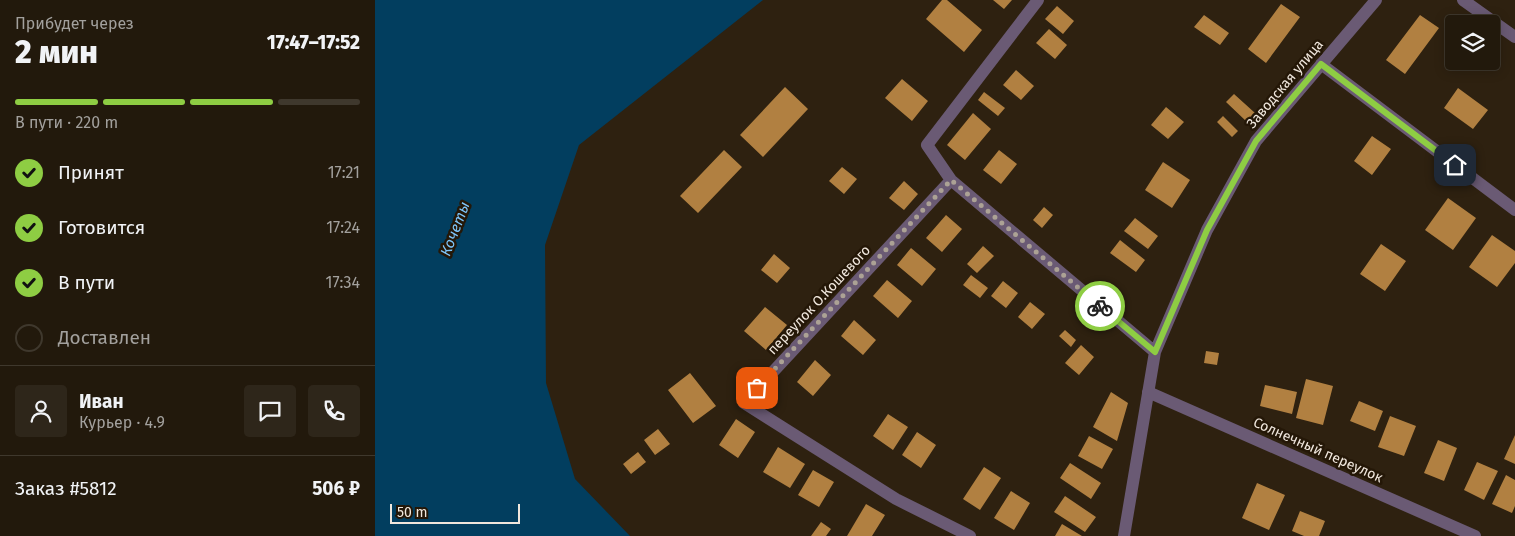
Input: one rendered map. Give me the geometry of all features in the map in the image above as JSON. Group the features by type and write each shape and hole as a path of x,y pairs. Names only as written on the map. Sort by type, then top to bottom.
{"street":[{"path":"1038,0 927,145 951,180 1155,352"},
{"name":"Заводская улица","path":"1125,536 1155,352 1207,230 1256,141 1376,0"},
{"path":"1463,0 1515,37"},
{"path":"1321,64 1515,210"},
{"name":"переулок О.Кошевого","path":"951,180 744,403 896,499 970,536"},
{"name":"Солнечный переулок","path":"1148,392 1475,536"}],"water":[{"name":"Кочеты","path":"375,0 763,0 579,145 545,245 546,383 575,479 630,536 375,536"}],"building":[{"path":"942,0 947,0 982,30 964,52 926,19"},
{"path":"993,0 1012,0 1004,9"},
{"path":"1281,4 1300,17 1266,63 1248,49"},
{"path":"1057,6 1074,21 1063,34 1045,19"},
{"path":"1204,15 1229,33 1220,45 1194,27"},
{"path":"1420,15 1439,28 1405,74 1386,60"},
{"path":"1049,29 1067,45 1055,59 1036,43"},
{"path":"1016,70 1034,86 1021,100 1003,85"},
{"path":"902,79 928,101 912,121 885,98"},
{"path":"785,87 808,109 763,157 740,135"},
{"path":"1458,88 1488,110 1473,129 1444,108"},
{"path":"984,92 1005,108 998,116 978,100"},
{"path":"1234,94 1255,113 1247,122 1226,102"},
{"path":"1166,107 1184,122 1168,139 1151,125"},
{"path":"973,113 991,129 965,160 947,145"},
{"path":"1223,116 1238,131 1232,137 1217,122"},
{"path":"1372,136 1391,149 1372,175 1354,161"},
{"path":"724,150 742,167 698,213 680,196"},
{"path":"999,150 1017,164 1001,184 983,170"},
{"path":"1163,162 1190,180 1172,208 1145,190"},
{"path":"842,167 857,179 844,194 829,181"},
{"path":"904,181 918,194 904,210 889,198"},
{"path":"1448,198 1476,218 1453,250 1425,230"},
{"path":"1044,207 1053,215 1042,228 1033,220"},
{"path":"946,215 962,229 942,252 926,238"},
{"path":"1135,218 1158,236 1148,249 1124,231"},
{"path":"1492,235 1515,251 1515,263 1497,287 1469,267"},
{"path":"1120,240 1145,260 1136,272 1110,253"},
{"path":"1381,244 1406,261 1385,291 1360,274"},
{"path":"983,246 994,256 977,273 967,264"},
{"path":"911,248 936,269 922,286 897,265"},
{"path":"774,254 790,268 777,283 761,270"},
{"path":"971,275 988,288 980,298 963,285"},
{"path":"887,280 912,301 898,318 873,296"},
{"path":"1003,281 1018,293 1006,308 991,296"},
{"path":"1030,302 1045,314 1032,329 1018,317"},
{"path":"765,307 787,325 766,350 744,331"},
{"path":"854,320 876,340 863,355 841,336"},
{"path":"1065,330 1076,340 1071,347 1059,336"},
{"path":"1081,345 1094,357 1079,375 1065,363"},
{"path":"1206,351 1219,353 1217,365 1204,363"},
{"path":"815,360 831,375 813,396 797,382"},
{"path":"690,373 716,406 693,423 668,390"},
{"path":"1306,379 1333,386 1323,425 1296,418"},
{"path":"1265,385 1297,392 1292,414 1260,406"},
{"path":"1111,392 1128,403 1117,441 1093,427"},
{"path":"1359,401 1383,411 1375,431 1350,421"},
{"path":"888,414 908,427 893,450 873,436"},
{"path":"1390,416 1416,426 1404,456 1378,447"},
{"path":"736,419 755,432 738,458 719,445"},
{"path":"658,429 670,444 655,455 644,440"},
{"path":"917,432 936,445 921,468 902,455"},
{"path":"1515,435 1515,464 1504,459"},
{"path":"1089,436 1113,449 1102,469 1078,456"},
{"path":"1438,440 1457,448 1444,481 1424,473"},
{"path":"778,447 805,464 790,488 763,472"},
{"path":"638,452 646,462 631,474 623,464"},
{"path":"1477,462 1498,471 1484,500 1464,490"},
{"path":"1070,463 1101,483 1091,499 1060,478"},
{"path":"984,467 1001,478 980,510 963,499"},
{"path":"813,470 834,482 819,507 798,495"},
{"path":"1506,475 1515,480 1515,506 1512,513 1492,504"},
{"path":"1257,483 1285,495 1269,530 1242,518"},
{"path":"1011,491 1030,503 1014,530 994,518"},
{"path":"1065,496 1096,517 1085,532 1054,512"},
{"path":"866,504 885,515 872,536 847,536"},
{"path":"1300,511 1325,521 1319,536 1304,536 1292,531"},
{"path":"821,522 831,529 826,536 811,536"},
{"path":"1062,524 1082,536 1055,536"}],"way so far":[{"path":"757,388 951,180 1100,306"}],"route":[{"path":"1100,306 1155,352 1207,230 1256,141 1321,64 1455,165"}]}
